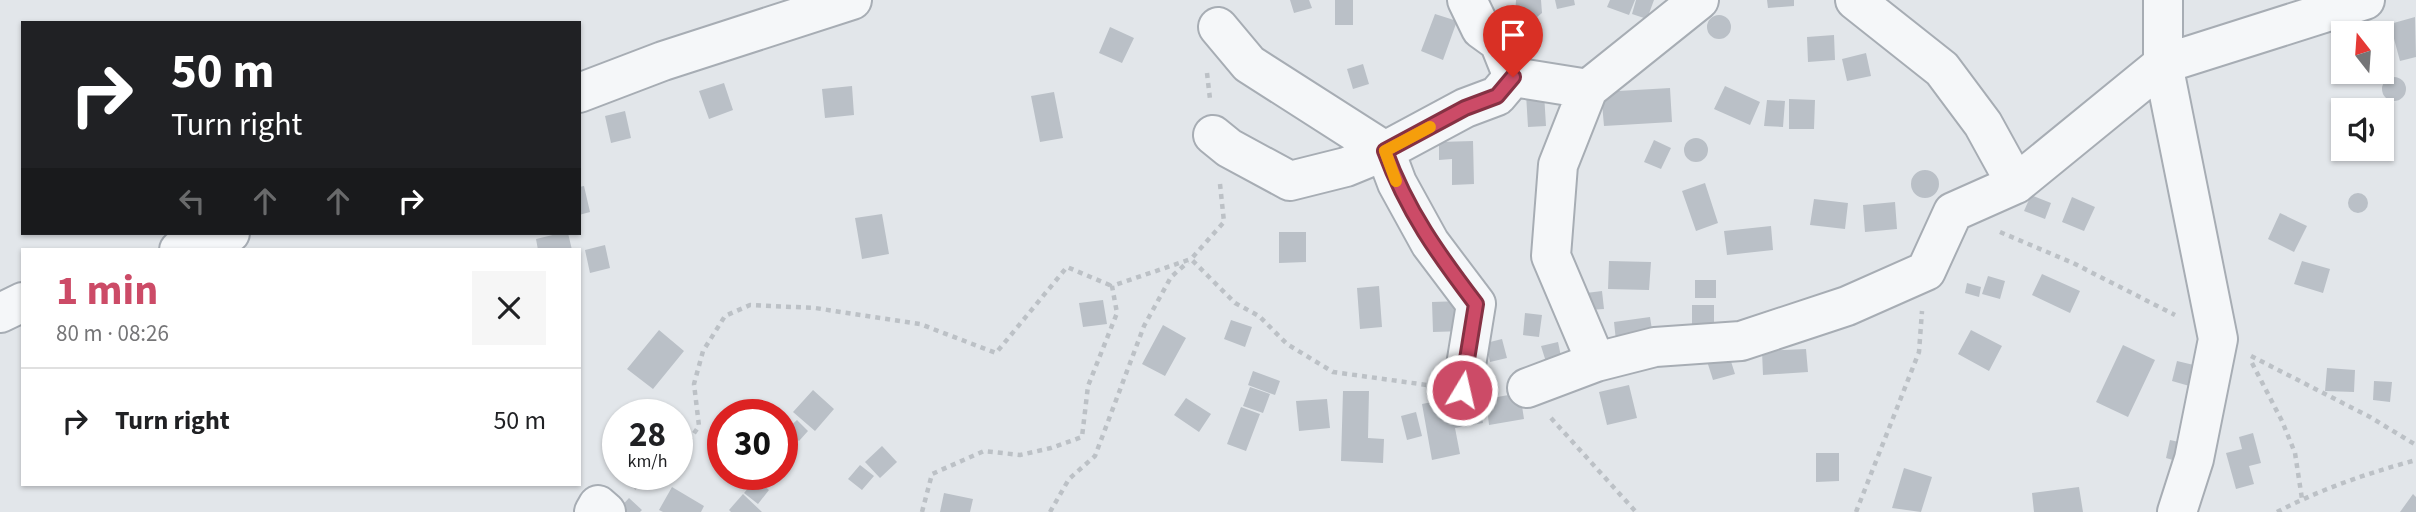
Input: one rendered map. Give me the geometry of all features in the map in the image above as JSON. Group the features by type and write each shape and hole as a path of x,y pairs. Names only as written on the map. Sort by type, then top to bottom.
{"street":[{"path":"581,92 663,61 852,0"},
{"path":"1467,0 1481,29 1499,42 1513,77"},
{"path":"1596,362 1551,256 1558,165 1588,89 1699,0"},
{"path":"1855,0 1942,69 1983,124 2016,184"},
{"path":"2163,0 2163,64 2218,339 2194,459 2176,512"},
{"path":"1527,388 1596,362 1655,347 1741,341 1847,306 1926,271 1953,212 2016,184 2163,64 2365,0"},
{"path":"1218,27 1249,64 1385,151 1397,183 1430,243 1476,304 1462,390"},
{"path":"1513,77 1588,89"},
{"path":"1213,135 1229,148 1290,181 1346,167 1385,151 1465,108 1497,96 1513,77"},
{"path":"186,248 227,235"},
{"path":"0,313 21,303"},
{"path":"594,512 598,505 606,512"}],"path":[{"path":"1050,512 1069,479 1095,456 1144,326 1171,277 1224,222 1206,60 1218,27"},
{"path":"693,435 699,426 694,384 704,351 725,316 750,306 815,308 920,324 996,353 1067,267 1112,286 1191,259"},
{"path":"1191,259 1235,303 1259,316 1287,344 1333,372 1462,390"},
{"path":"1856,512 1919,352 1926,271"},
{"path":"922,512 932,474 984,451 1020,455 1082,437 1088,386 1117,313 1112,286"},
{"path":"2247,354 2295,453 2302,499"},
{"path":"1527,388 1636,512"},
{"path":"2277,512 2302,499 2416,460"}],"building":[{"path":"1290,0 1309,0 1312,8 1294,13"},
{"path":"1335,0 1353,0 1353,25 1335,25"},
{"path":"1516,0 1541,0 1542,13 1531,22 1522,20 1515,14"},
{"path":"1555,0 1574,0 1575,5 1557,9"},
{"path":"1610,0 1635,0 1629,15 1607,7"},
{"path":"1636,0 1654,0 1647,19 1632,14"},
{"path":"1767,0 1794,0 1794,6 1768,8"},
{"path":"1435,14 1457,21 1443,60 1421,51"},
{"path":"1719,15 1730,22 1731,27 1724,38 1719,39 1708,32 1707,27 1714,16"},
{"path":"2415,17 2416,57 2400,61 2394,39 2394,23"},
{"path":"1110,27 1134,38 1122,63 1099,53"},
{"path":"1834,35 1835,60 1808,62 1807,37"},
{"path":"1866,53 1871,76 1847,81 1842,59"},
{"path":"1363,64 1369,84 1353,89 1347,69"},
{"path":"2394,77 2405,85 2405,93 2398,100 2387,98 2383,93 2383,85 2394,84"},
{"path":"724,83 733,110 709,119 699,91"},
{"path":"852,86 854,115 825,118 822,89"},
{"path":"1725,86 1760,102 1750,125 1714,109"},
{"path":"1670,88 1672,122 1604,126 1601,92"},
{"path":"1054,92 1063,138 1040,142 1031,96"},
{"path":"1544,93 1546,126 1528,127 1526,94"},
{"path":"1789,99 1815,100 1814,129 1789,129"},
{"path":"1767,100 1785,101 1783,127 1764,126"},
{"path":"625,111 631,138 611,143 605,116"},
{"path":"1696,138 1705,141 1708,150 1705,159 1696,162 1687,159 1684,150 1687,141"},
{"path":"1654,140 1671,148 1661,169 1644,162"},
{"path":"1473,141 1474,184 1452,185 1452,159 1439,160 1439,142"},
{"path":"1925,170 1935,174 1939,184 1935,194 1925,198 1915,194 1911,184 1915,174"},
{"path":"1705,183 1718,223 1696,231 1682,191"},
{"path":"584,186 590,212 581,214 581,187"},
{"path":"2354,193 2362,193 2368,203 2362,213 2354,213 2348,207 2348,199"},
{"path":"2031,195 2051,203 2045,219 2024,211"},
{"path":"2072,197 2095,207 2084,231 2062,222"},
{"path":"1814,199 1848,203 1845,229 1810,225"},
{"path":"1895,202 1897,229 1865,232 1863,205"},
{"path":"2280,213 2307,226 2294,252 2268,239"},
{"path":"882,214 889,254 862,259 855,218"},
{"path":"1771,226 1773,250 1727,255 1724,231"},
{"path":"1279,232 1306,232 1306,262 1279,263"},
{"path":"568,235 572,248 538,248 536,239"},
{"path":"605,245 610,268 590,273 585,250"},
{"path":"1609,261 1651,262 1649,290 1608,289"},
{"path":"2302,261 2330,269 2323,293 2294,284"},
{"path":"2042,274 2080,291 2070,313 2032,295"},
{"path":"1988,276 2005,281 2000,299 1982,294"},
{"path":"1695,280 1716,280 1716,298 1695,298"},
{"path":"1967,283 1981,287 1979,297 1965,293"},
{"path":"1379,286 1382,327 1360,329 1357,288"},
{"path":"1602,291 1604,309 1588,310 1586,293"},
{"path":"1103,300 1107,324 1083,327 1079,303"},
{"path":"1462,301 1464,331 1433,332 1432,302"},
{"path":"1692,305 1714,305 1714,340 1692,339"},
{"path":"1525,313 1542,315 1539,337 1523,335"},
{"path":"1650,317 1653,336 1616,341 1614,322"},
{"path":"1231,320 1252,327 1245,347 1224,339"},
{"path":"1163,325 1186,338 1165,376 1142,364"},
{"path":"659,330 684,351 653,389 627,369"},
{"path":"1971,330 2002,346 1989,371 1958,354"},
{"path":"1502,339 1507,358 1490,362 1486,343"},
{"path":"1558,342 1562,361 1547,365 1541,346"},
{"path":"2123,345 2155,360 2128,417 2096,402"},
{"path":"1806,349 1808,372 1763,375 1762,351"},
{"path":"1728,352 1735,374 1713,380 1706,358"},
{"path":"2177,361 2198,366 2193,387 2172,381"},
{"path":"2327,368 2355,370 2354,392 2325,391"},
{"path":"1253,371 1280,381 1275,395 1248,385"},
{"path":"2374,381 2392,382 2390,402 2373,400"},
{"path":"1629,385 1637,418 1607,425 1599,392"},
{"path":"1250,387 1270,394 1263,413 1243,406"},
{"path":"813,390 834,409 815,431 798,416 798,406"},
{"path":"1343,391 1369,391 1368,438 1384,439 1383,463 1341,461"},
{"path":"1477,393 1483,423 1455,428 1460,454 1432,460 1422,404"},
{"path":"1520,393 1524,419 1489,425 1486,399"},
{"path":"1186,398 1211,414 1199,432 1174,415"},
{"path":"1327,399 1330,428 1299,431 1296,401"},
{"path":"1241,407 1260,414 1246,451 1227,444"},
{"path":"1416,412 1422,436 1407,440 1401,416"},
{"path":"798,421 808,431 798,440"},
{"path":"2253,433 2261,463 2249,466 2254,484 2236,489 2226,453 2242,449 2239,437"},
{"path":"2170,440 2188,444 2183,463 2166,458"},
{"path":"882,446 897,462 880,478 865,462"},
{"path":"1816,453 1839,453 1839,481 1816,482"},
{"path":"860,465 874,476 862,490 848,479"},
{"path":"1904,468 1932,477 1921,512 1892,508"},
{"path":"2079,487 2083,512 2034,512 2032,493"},
{"path":"670,490 677,490 704,506 701,512 659,510"},
{"path":"747,490 769,490 758,504 744,493"},
{"path":"944,493 973,499 970,512 940,512"},
{"path":"743,494 762,512 731,512 729,510"},
{"path":"2413,494 2416,497 2416,512 2400,512"},
{"path":"629,498 642,510 616,512"}],"slow traffic":[{"path":"1396,181 1385,151 1430,127"}],"route":[{"path":"1462,390 1476,304 1430,243 1397,183 1385,151 1465,108 1497,96 1513,77"}]}
